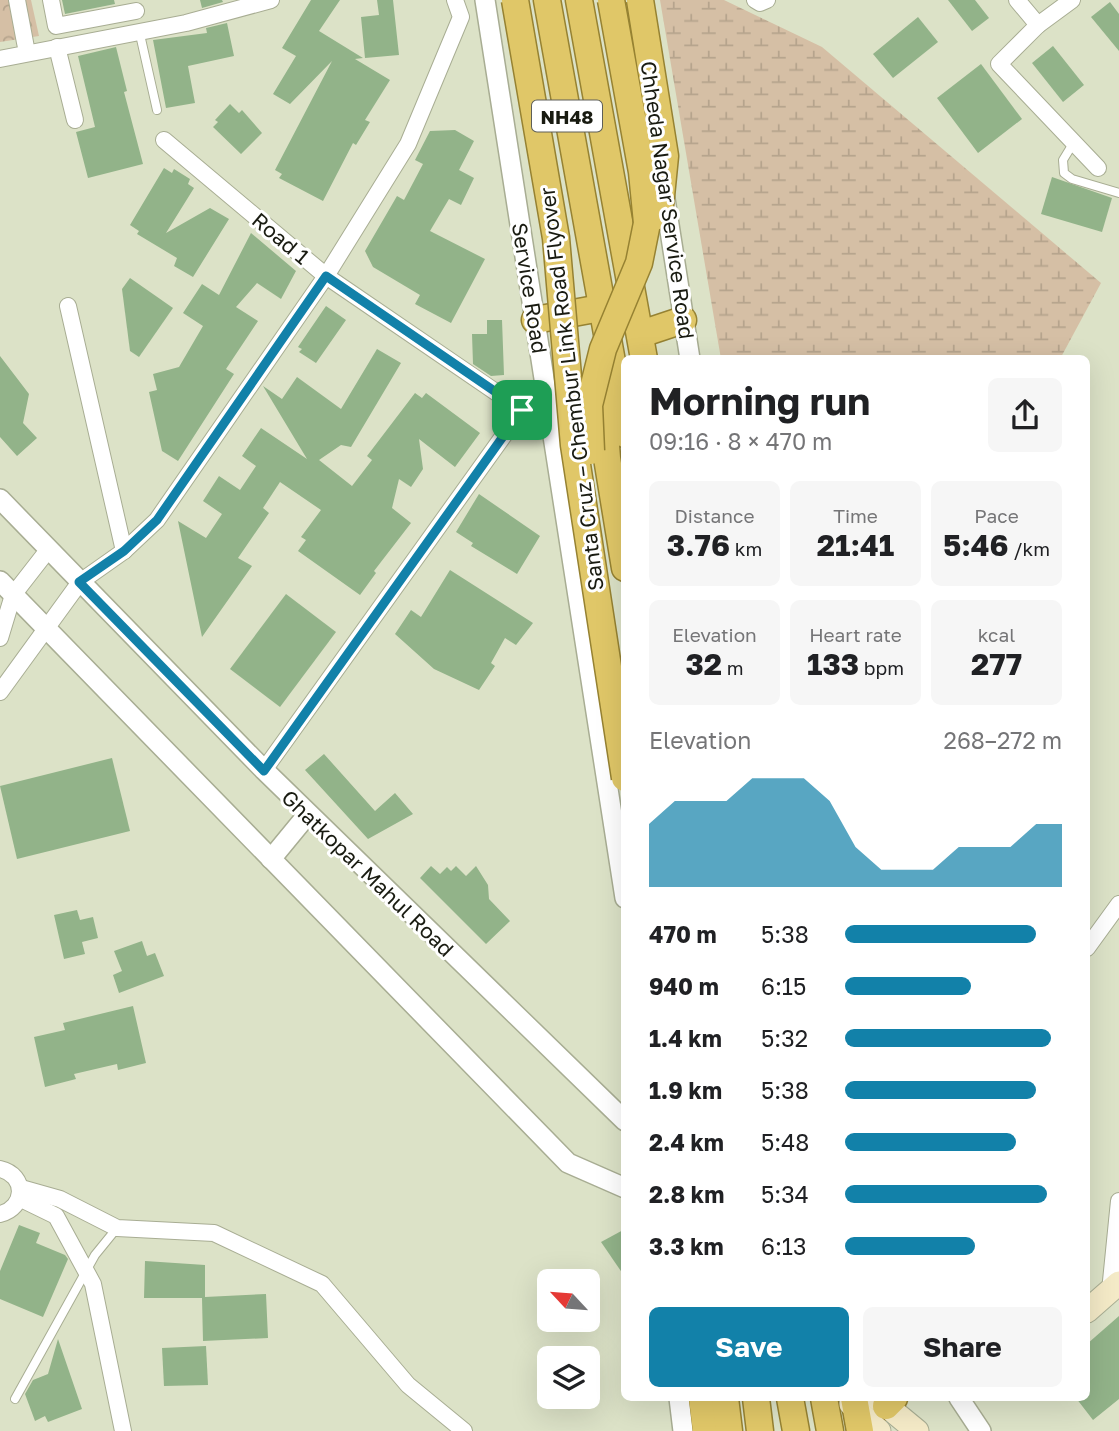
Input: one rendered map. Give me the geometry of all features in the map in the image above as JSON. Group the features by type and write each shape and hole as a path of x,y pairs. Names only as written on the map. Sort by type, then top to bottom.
{"highway":[{"name":"Santa Cruz – Chembur Link Road Flyover","path":"515,0 556,238 574,445 621,752"},
{"name":"NH48","path":"547,0 621,412"},
{"name":"NH48","path":"579,0 618,228 643,355"},
{"name":"Santa Cruz – Chembur Link Road Flyover","path":"611,0 642,172 647,223 639,263 603,349 589,405 592,460 621,648"},
{"path":"639,263 658,219 664,156 642,0"},
{"path":"618,228 654,355"},
{"path":"588,233 607,458 621,544"},
{"path":"535,320 594,309"},
{"path":"647,332 683,320"},
{"path":"702,1401 706,1431"},
{"path":"725,1401 729,1431"},
{"path":"756,1401 760,1431"},
{"path":"791,1401 796,1431"},
{"path":"825,1401 830,1431"}],"main road":[{"path":"1090,1308 1115,1287"},
{"path":"869,1409 916,1431"}],"street":[{"path":"17,0 27,52"},
{"path":"51,0 56,26 134,6 139,30"},
{"path":"0,59 186,23 271,0"},
{"path":"0,692 79,582 124,551 157,520 326,276 408,144 461,17 455,0"},
{"name":"Chheda Nagar Service Road","path":"642,0 653,121 689,355"},
{"path":"755,0 760,3 767,0"},
{"path":"1017,0 1038,25"},
{"path":"1072,0 1038,25 999,64 1098,168"},
{"name":"Service Road","path":"461,17 486,5 621,872"},
{"path":"57,47 75,120"},
{"name":"Road 1","path":"164,140 326,276 522,410 264,771"},
{"path":"68,306 124,551"},
{"name":"Ghatkopar Mahul Road","path":"0,499 264,771 621,1117"},
{"path":"0,638 6,588 48,550"},
{"path":"6,588 568,1163 621,1186"},
{"path":"271,859 308,814"},
{"path":"1090,944 1117,910"},
{"path":"0,1168 14,1175 20,1193 56,1216 93,1284 123,1431"},
{"path":"0,1214 13,1208 20,1193"},
{"path":"20,1193 60,1199 117,1228 215,1233 322,1284 408,1385 464,1431"},
{"path":"1115,1287 1119,1201"},
{"path":"679,1401 683,1431"},
{"path":"961,1401 981,1431"}],"lane":[{"path":"139,30 157,110"},
{"path":"1074,142 1063,160 1064,173 1072,179 1119,192"},
{"path":"15,1399 102,1244 117,1228"},
{"path":"443,1414 445,1431"}],"green space":[{"path":"0,0 31,0 39,36 0,42"},
{"path":"660,0 724,0 822,47 1101,283 1062,355 720,355"}],"building":[{"path":"62,0 114,0 115,4 65,14"},
{"path":"200,0 222,0 223,2 202,8"},
{"path":"311,0 340,0 319,31 363,58 355,59 390,80 365,120 370,122 356,145 353,143 323,201 279,178 282,174 275,170 332,61 290,104 273,94 296,56 282,48"},
{"path":"377,0 393,0 399,55 365,58 361,17 379,15"},
{"path":"948,0 975,0 989,18 972,31"},
{"path":"1110,2 1119,14 1119,51 1091,17"},
{"path":"918,17 938,42 893,78 873,54"},
{"path":"227,23 234,56 188,66 195,103 166,108 153,40 207,33 206,28"},
{"path":"1053,46 1084,85 1063,102 1032,63"},
{"path":"116,47 127,91 124,92 143,164 88,178 76,132 95,127 78,56"},
{"path":"981,64 1022,119 978,153 937,98"},
{"path":"230,104 239,113 242,110 262,133 241,154 213,127 218,122 215,120"},
{"path":"455,130 474,141 459,170 474,178 461,205 449,199 430,231 485,259 451,323 415,304 420,295 373,267 365,251 397,196 404,200 423,164 415,160 430,131"},
{"path":"164,168 172,173 174,169 190,179 188,184 194,188 166,233 210,208 229,219 193,277 174,266 177,258 137,234 139,231 130,225"},
{"path":"1052,177 1112,198 1102,232 1041,214"},
{"path":"251,233 296,271 281,299 257,283 236,307 258,321 226,369 234,374 178,461 162,451 149,392 157,390 153,374 179,367 203,326 183,313 202,284 219,295"},
{"path":"130,278 173,308 139,357 130,351 122,289"},
{"path":"326,306 346,320 316,363 299,352 302,349 298,347"},
{"path":"487,320 502,320 504,375 491,376 473,364 472,334 487,334"},
{"path":"377,349 401,363 351,447 341,445 319,460 352,486 372,460 367,456 415,393 422,398 426,393 480,433 455,467 419,439 423,469 411,487 399,479 392,508 411,523 374,571 376,573 360,595 298,551 306,540 301,537 321,510 280,482 263,508 269,513 238,558 252,566 202,637 178,521 206,538 222,514 203,501 219,476 240,490 256,466 242,456 261,428 307,459 263,386 282,399 297,377 341,409"},
{"path":"0,356 29,394 23,423 37,438 17,456 0,437"},
{"path":"479,494 540,536 517,574 471,546 473,543 456,532"},
{"path":"450,570 533,623 516,645 505,638 491,663 495,666 479,690 434,669 395,634 411,610 421,617"},
{"path":"286,594 336,632 280,707 230,669"},
{"path":"324,754 375,811 395,793 413,814 368,839 305,770"},
{"path":"112,758 130,831 17,859 0,786"},
{"path":"431,866 440,874 447,867 451,871 456,866 466,876 476,866 488,885 489,899 510,921 486,944 420,878"},
{"path":"77,910 80,920 93,917 98,938 82,942 85,954 64,959 54,915"},
{"path":"142,941 147,956 155,953 164,976 119,993 113,975 122,971 114,951"},
{"path":"133,1006 146,1063 118,1070 117,1064 74,1074 76,1079 45,1087 34,1037 65,1030 63,1023"},
{"path":"19,1225 40,1233 36,1243 65,1255 68,1259 43,1317 0,1299 0,1271"},
{"path":"621,1231 621,1271 601,1242"},
{"path":"145,1261 205,1265 205,1297 266,1294 268,1338 203,1341 202,1298 144,1298"},
{"path":"1119,1316 1119,1399 1093,1420 1078,1401 1090,1401 1090,1341"},
{"path":"58,1339 82,1409 48,1422 45,1416 35,1421 25,1394 33,1380 48,1374"},
{"path":"206,1346 208,1385 164,1386 162,1348"}],"route":[{"path":"326,276 522,410 264,771 79,582 124,551 157,520 326,276"}]}
